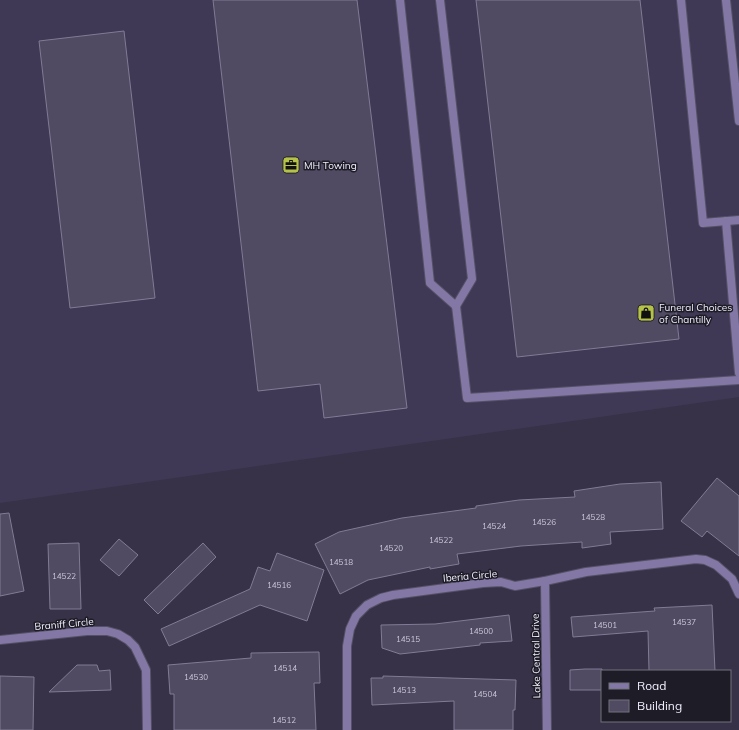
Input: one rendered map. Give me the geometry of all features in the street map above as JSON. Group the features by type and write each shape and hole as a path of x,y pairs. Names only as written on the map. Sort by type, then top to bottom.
{"street":[{"path":"400,0 430,283 456,306"},
{"path":"440,0 472,279 456,306 467,398 739,380"},
{"path":"681,0 703,223 739,220"},
{"path":"726,0 739,121"},
{"path":"726,221 739,372"},
{"name":"Iberia Circle","path":"347,730 346,646 350,629 356,616 367,605 381,598 393,595 482,583 501,582 515,586 586,572 696,560 705,560 716,565 732,580 739,594"},
{"name":"Lake Central Drive","path":"545,581 547,730"},
{"name":"Braniff Circle","path":"0,640 87,631 107,631 118,634 128,640 135,647 146,670 147,730"}],"shaded area":[{"path":"0,0 739,0 739,397 0,503"}],"building":[{"path":"213,0 357,0 407,408 324,418 320,384 258,391"},
{"path":"476,0 640,0 679,339 517,357"},
{"path":"124,31 155,298 70,308 39,41"},
{"path":"717,478 739,496 739,556 707,531 702,537 681,521"},
{"path":"661,482 663,529 610,532 611,544 582,548 582,542 521,546 457,554 459,564 430,569 430,567 368,580 340,594 315,544 339,532 402,518 476,508 476,506 519,500 575,497 574,491 620,484"},
{"path":"9,513 24,591 0,596 0,514"},
{"path":"119,539 138,555 119,576 100,560"},
{"path":"79,543 81,609 50,609 48,544"},
{"path":"203,543 216,557 158,614 144,600"},
{"path":"277,553 324,570 307,621 260,605 169,646 161,629 250,589 258,567 270,571"},
{"path":"712,605 715,670 649,670 648,631 573,637 571,617 655,611 654,608"},
{"path":"509,615 512,641 480,643 480,645 400,654 382,648 381,625 435,624"},
{"path":"319,652 320,683 314,683 316,730 174,730 174,694 170,694 168,665 251,658 251,653"},
{"path":"77,665 97,665 99,671 110,670 111,690 49,692"},
{"path":"602,669 601,690 570,690 570,670"},
{"path":"0,676 34,677 33,730 0,730"},
{"path":"383,676 516,680 513,730 454,730 454,701 372,705 371,678 383,678"}],"place":[{"name":"MH Towing","path":"291,165"},
{"name":"Funeral Choices of Chantilly","path":"646,313"}]}
